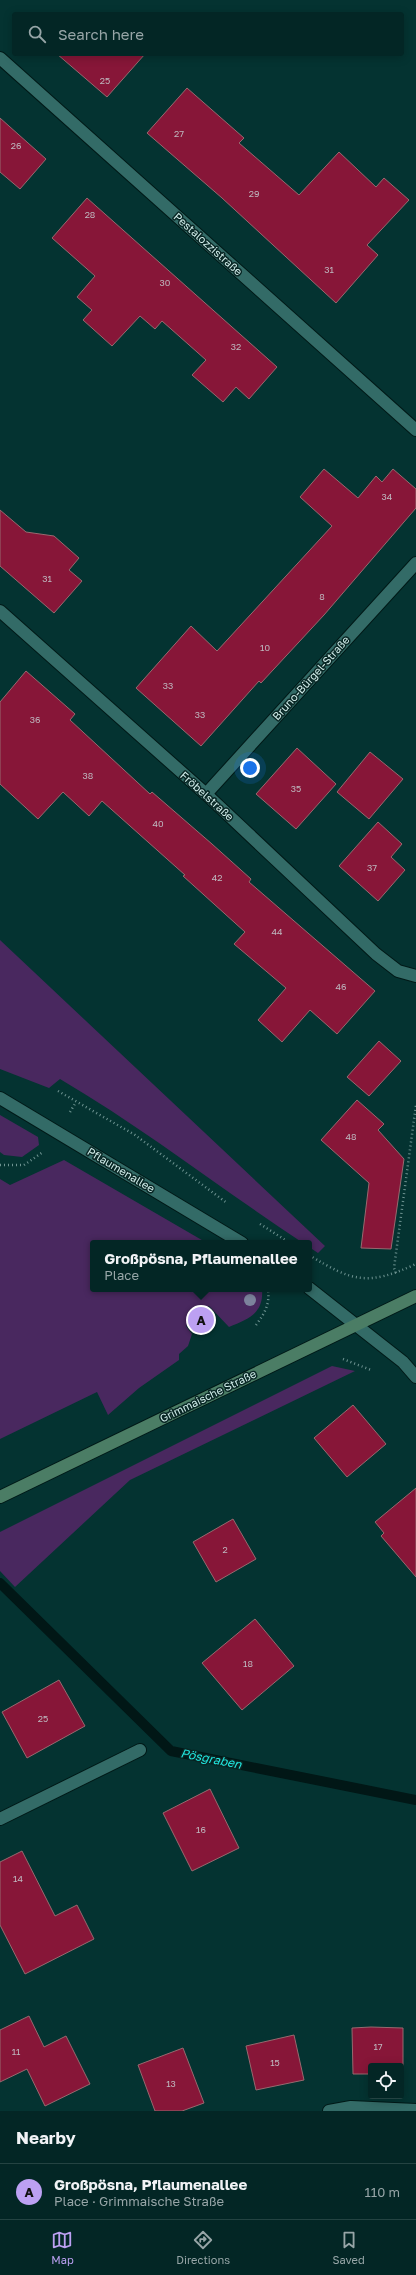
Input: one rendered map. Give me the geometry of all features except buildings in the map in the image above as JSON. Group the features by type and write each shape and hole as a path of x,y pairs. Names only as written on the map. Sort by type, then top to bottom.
{"main road":[{"name":"Grimmaische Straße","path":"0,1497 355,1324 416,1296"}],"street":[{"name":"Pestalozzistraße","path":"0,58 416,430"},
{"name":"Bruno-Bürgel-Straße","path":"206,794 416,563"},
{"name":"Fröbelstraße","path":"0,611 206,794 376,954 398,972 416,976"},
{"name":"Pflaumenallee","path":"0,1098 237,1240"},
{"path":"312,1290 403,1362 416,1377"},
{"path":"0,1819 140,1750"},
{"path":"330,2111 351,2107 416,2110"}],"path":[{"path":"58,1091 134,1135 233,1208"},
{"path":"396,1273 394,1268 416,1105"},
{"path":"0,1165 24,1165 38,1158 48,1147"},
{"path":"258,1224 285,1240"},
{"path":"312,1257 354,1278 380,1278 416,1264"},
{"path":"256,1325 265,1313 269,1300 268,1292"}],"shaded area":[{"path":"0,940 325,1246 318,1253 312,1249 312,1240 299,1240 122,1118 60,1079 49,1088 0,1069"},
{"path":"0,1115 38,1137 39,1145 22,1157 4,1155 0,1152"},
{"path":"64,1160 202,1240 90,1240 90,1292 262,1292 260,1304 257,1310 248,1318 229,1327 209,1306 186,1326 192,1334 188,1346 179,1354 179,1360 139,1388 108,1415 97,1392 0,1439 0,1179 10,1185"},
{"path":"332,1366 355,1371 130,1480 15,1587 0,1571 0,1532"}],"waterway":[{"name":"Pösgraben","path":"0,1583 171,1751 416,1800"}],"place":[{"name":"Großpösna, Pflaumenallee","path":"201,1320"}]}
